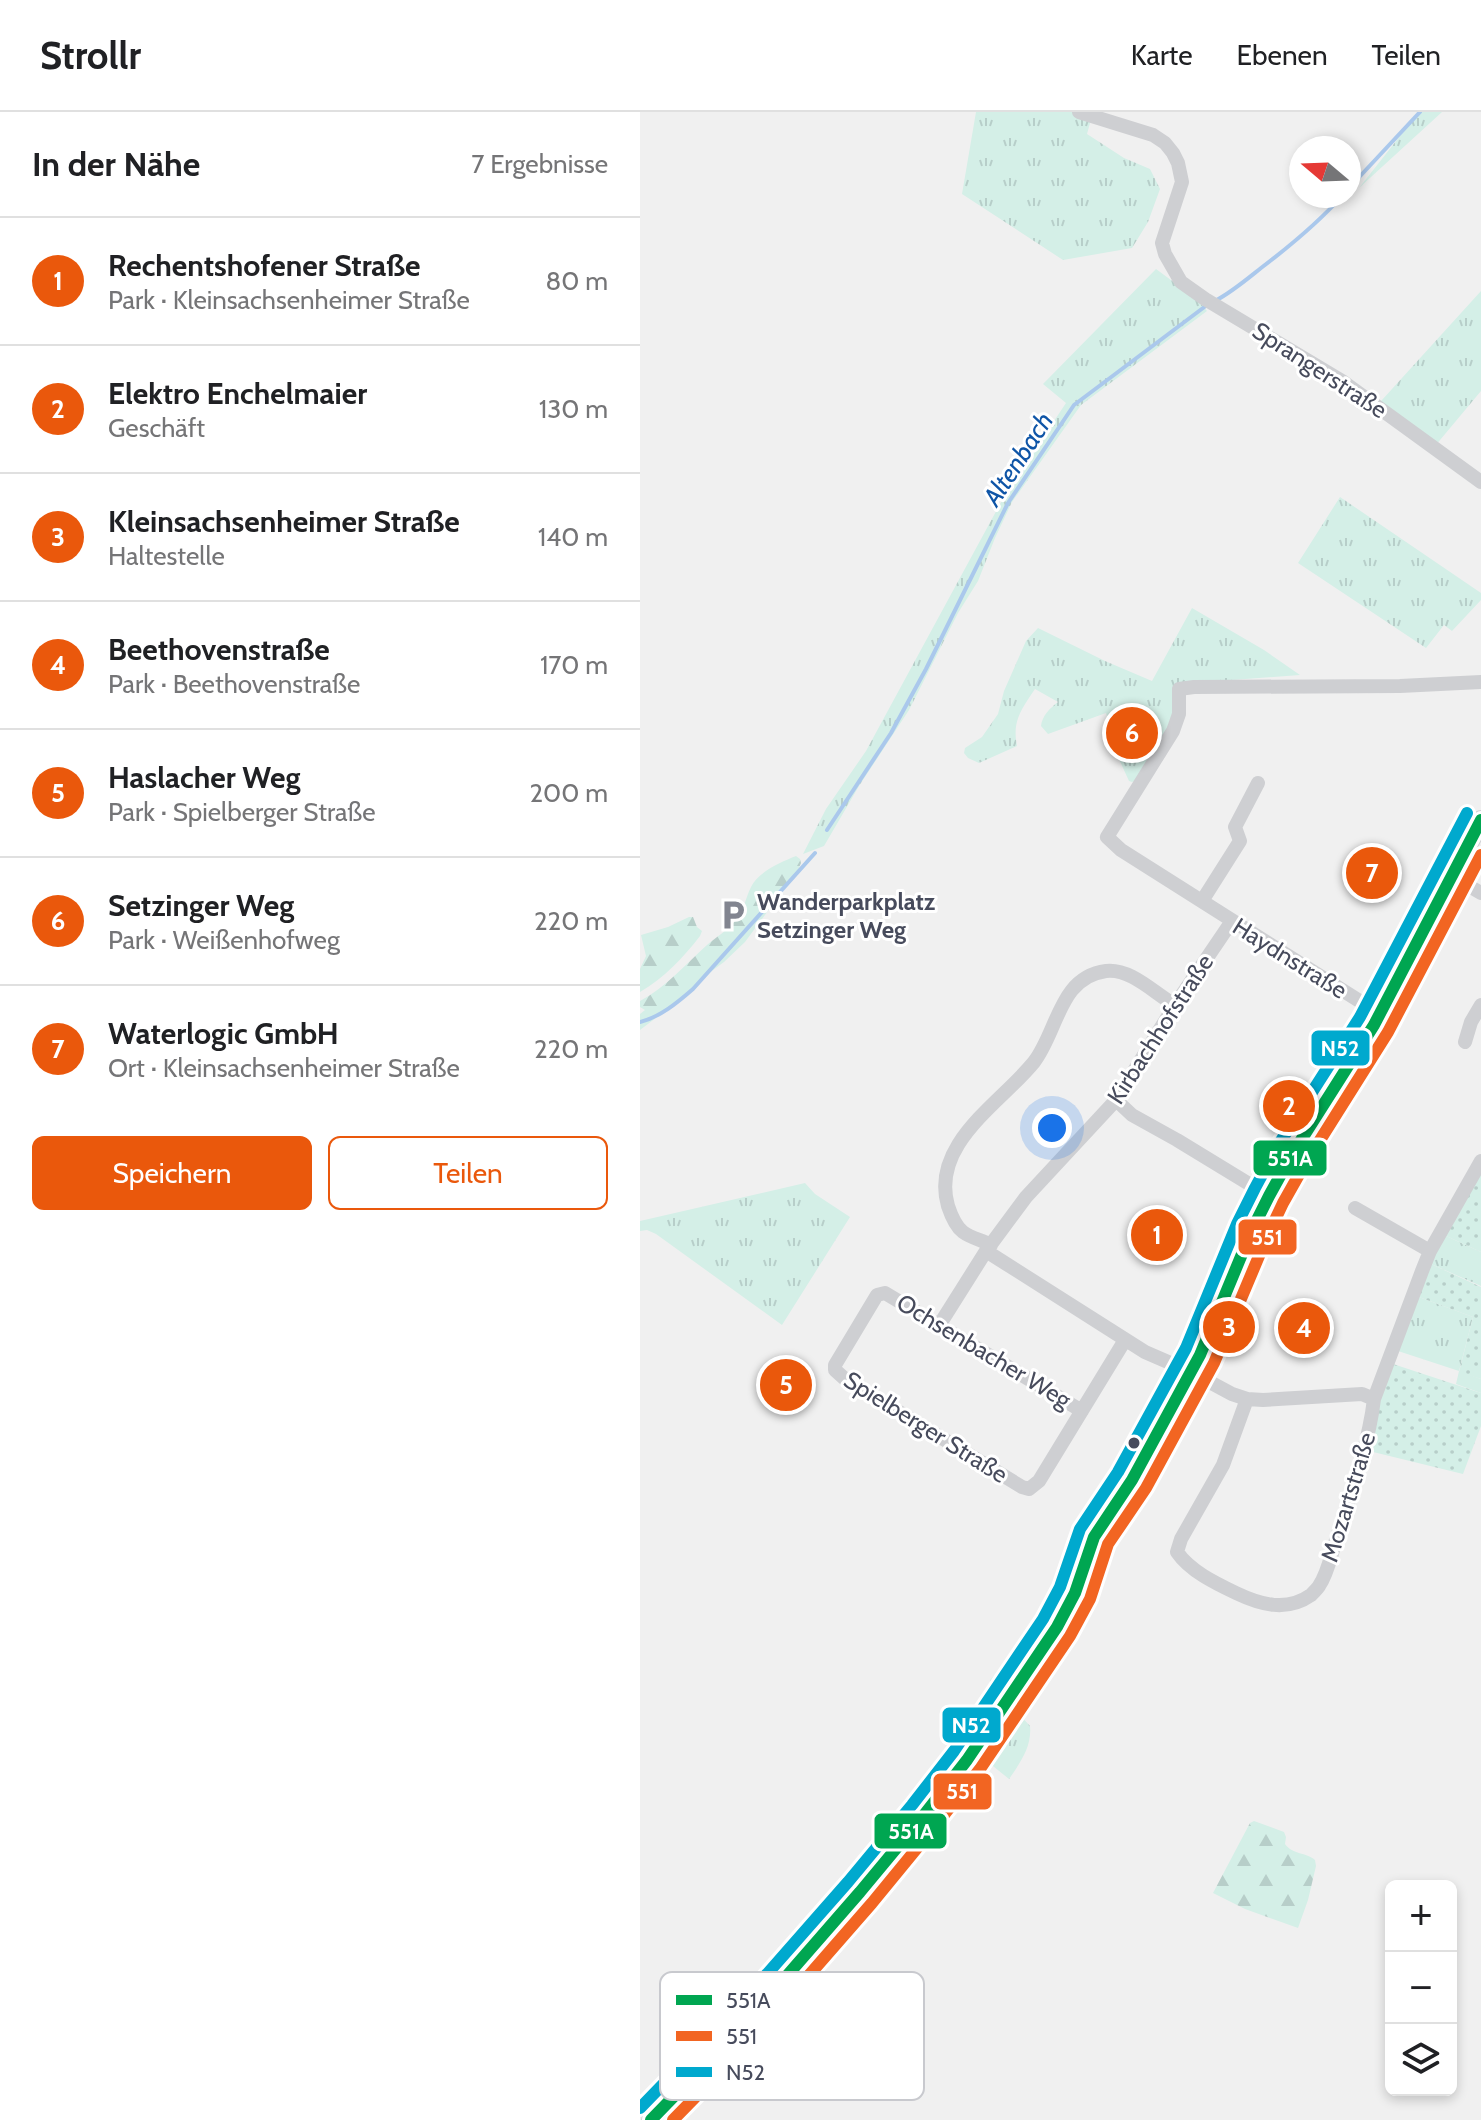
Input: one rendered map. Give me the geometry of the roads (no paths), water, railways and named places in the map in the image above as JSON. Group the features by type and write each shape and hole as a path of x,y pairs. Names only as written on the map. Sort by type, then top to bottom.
{"main road":[{"path":"790,1972 967,1760 1057,1627 1075,1593 1094,1537 1132,1480 1191,1372 1269,1196 1380,1014 1481,820"},
{"path":"651,2120 670,2100"}],"street":[{"name":"Sprangerstraße","path":"1079,112 1153,135 1173,153 1182,182 1162,243 1181,282 1342,381 1481,482"},
{"name":"Haydnstraße","path":"1380,1014 1121,850 1107,837 1173,731 1179,714 1179,689 1481,682"},
{"path":"1202,901 1240,841 1235,827 1258,783"},
{"path":"1452,876 1481,893"},
{"name":"Kirbachhofstraße","path":"940,1324 988,1248 1026,1197 1116,1100 1232,921"},
{"path":"1175,1005 1121,973 1108,971 1085,978 1076,985 1067,995 1040,1053 972,1127 949,1164 945,1186 950,1214 963,1232 1125,1340 1232,1394 1247,1399 1273,1400 1362,1394 1374,1399"},
{"path":"1465,1042 1471,1022 1481,1005"},
{"path":"1116,1100 1132,1115 1269,1196"},
{"name":"Mozartstraße","path":"1247,1399 1229,1452 1181,1539 1177,1552 1207,1577 1255,1602 1275,1606 1296,1603 1319,1588 1326,1572 1372,1419 1374,1399 1430,1251 1481,1161"},
{"path":"1355,1208 1430,1251"},
{"name":"Ochsenbacher Weg","path":"835,1370 838,1359 877,1295 882,1292 1082,1411"},
{"name":"Spielberger Straße","path":"835,1370 1025,1489 1039,1481 1125,1340"}],"waterway":[{"name":"Altenbach","path":"1361,175 1420,112"},
{"name":"Altenbach","path":"1215,301 1293,243 1331,208"},
{"name":"Altenbach","path":"827,830 891,733 1008,503 1074,405 1207,305"},
{"name":"Altenbach","path":"640,1022 661,1013 693,989 815,853"}],"place":[{"name":"Setzinger Weg","path":"1132,733"},
{"name":"Waterlogic GmbH","path":"1372,873"},
{"name":"Wanderparkplatz Setzinger Weg","path":"733,915"},
{"name":"Elektro Enchelmaier","path":"1289,1106"},
{"name":"Rechentshofener Straße","path":"1157,1235"},
{"name":"Kleinsachsenheimer Straße","path":"1229,1327"},
{"name":"Beethovenstraße","path":"1304,1328"},
{"name":"Haslacher Weg","path":"786,1385"}]}
